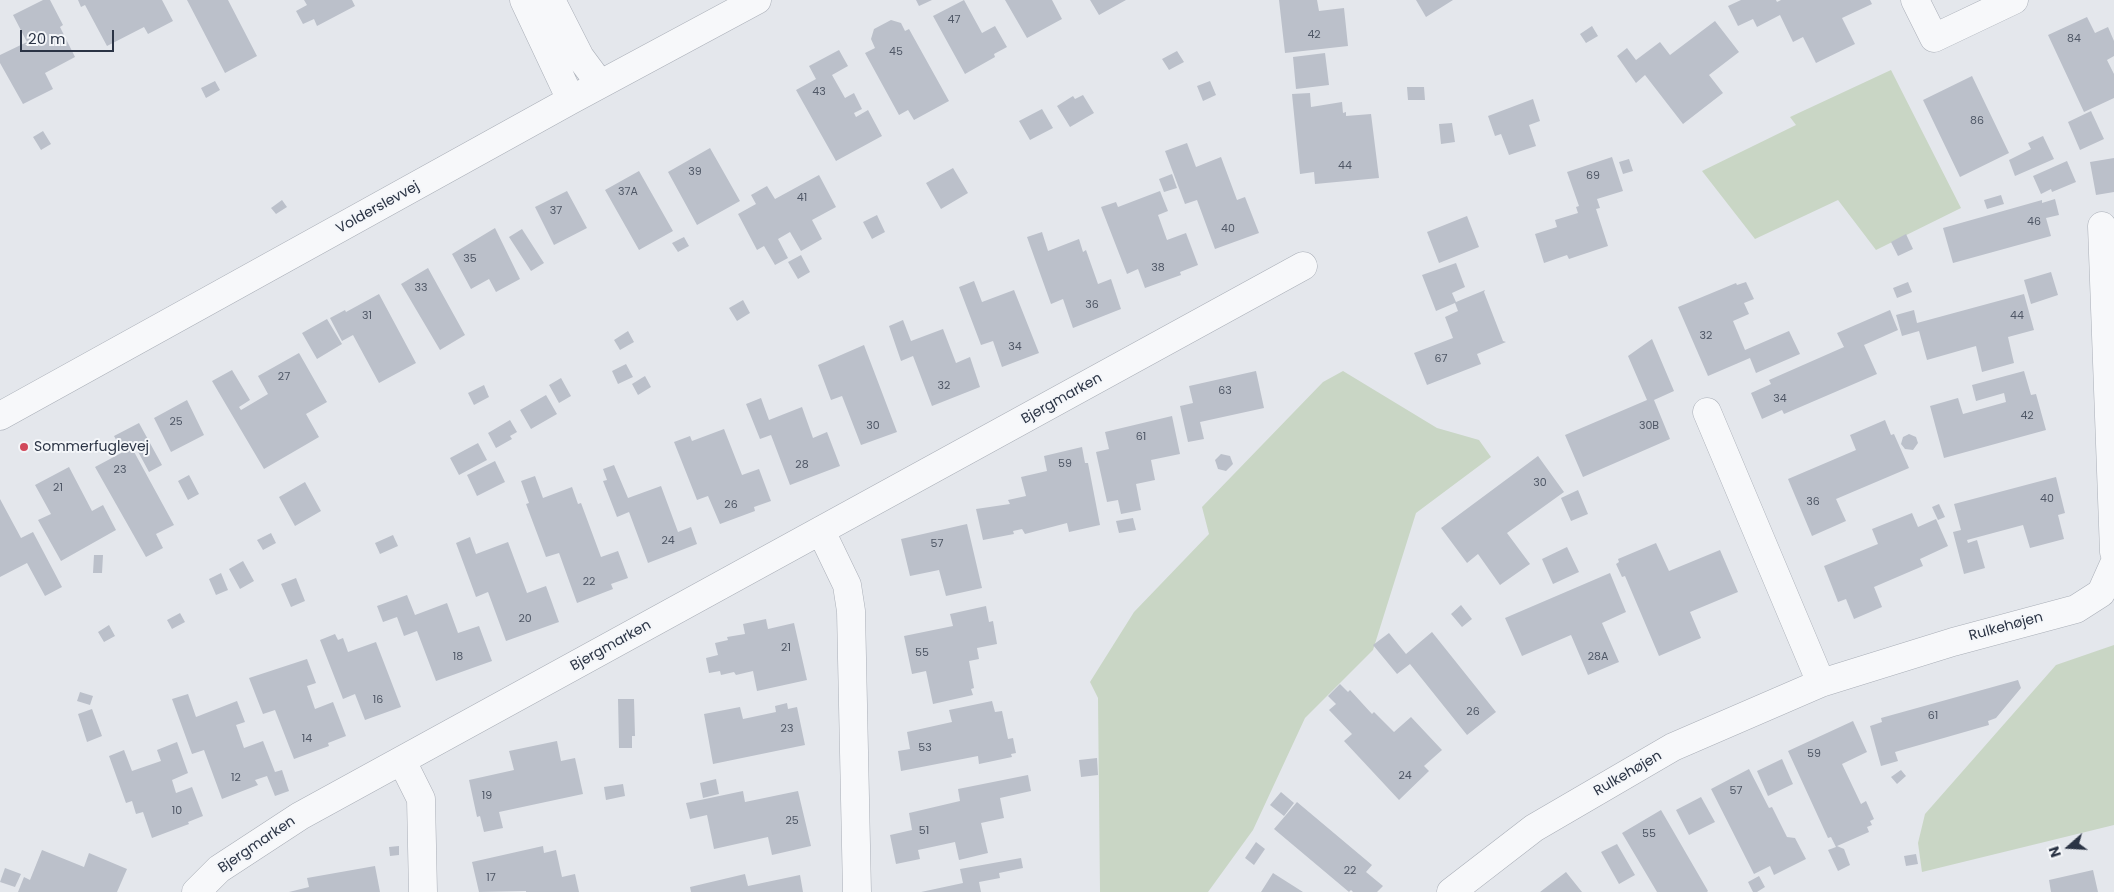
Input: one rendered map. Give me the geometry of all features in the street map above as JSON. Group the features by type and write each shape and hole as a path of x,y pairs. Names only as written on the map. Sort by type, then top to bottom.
{"street":[{"path":"524,0 571,100"},
{"path":"551,0 580,58 600,84"},
{"name":"Volderslevvej","path":"0,416 600,84 757,0"},
{"path":"1915,0 1934,38 2014,0"},
{"path":"2102,226 2114,552"},
{"name":"Bjergmarken","path":"196,892 219,870 300,816 1303,266"},
{"path":"1707,412 1821,683"},
{"path":"820,531 847,585 851,611 857,892"},
{"name":"Rulkehøjen","path":"1451,892 1534,828 1673,747 1821,683 1953,642 2076,609 2101,593 2114,564"},
{"path":"402,761 421,800 422,892"}],"green space":[{"path":"1891,70 1961,208 1876,250 1838,200 1755,239 1702,171 1796,125 1790,117"},
{"path":"1343,371 1437,428 1479,440 1491,457 1416,513 1373,650 1305,718 1253,830 1208,892 1100,892 1098,698 1090,682 1134,612 1209,534 1202,507 1323,382"},
{"path":"2114,645 2114,825 1922,872 1918,843 1925,814 2056,665"}],"building":[{"path":"43,0 50,0 63,25 60,27 75,57 45,73 53,89 23,104 0,63 0,55 27,42 13,15"},
{"path":"78,0 162,0 173,21 148,34 144,27 107,46 85,5 81,7"},
{"path":"187,0 228,0 257,56 225,73"},
{"path":"304,0 352,0 355,6 317,26 314,19 303,24 296,11 307,5"},
{"path":"916,0 932,0 919,6"},
{"path":"964,0 982,33 995,26 1007,47 994,54 995,57 965,74 933,16"},
{"path":"1005,0 1052,0 1062,19 1027,38"},
{"path":"1090,0 1126,0 1099,15"},
{"path":"1279,0 1317,0 1319,11 1344,8 1348,46 1285,53"},
{"path":"1416,0 1453,0 1426,17"},
{"path":"1741,0 1776,0 1777,2 1781,0 1870,0 1872,4 1842,18 1855,44 1816,63 1803,37 1793,42 1780,15 1757,27 1753,19 1738,26 1728,6"},
{"path":"2087,17 2095,33 2108,27 2114,41 2114,56 2107,60 2114,74 2114,98 2084,112 2048,35"},
{"path":"891,20 901,23 905,31 909,29 949,101 914,120 908,110 899,115 865,53 875,48 871,39 874,29"},
{"path":"1715,21 1739,52 1709,75 1723,93 1683,124 1645,75 1636,83 1617,56 1627,48 1636,60 1660,42 1670,55"},
{"path":"1592,26 1598,36 1586,43 1580,34"},
{"path":"839,50 848,66 832,75 845,98 854,93 862,109 854,113 856,117 868,110 882,136 836,161 796,90 816,79 809,66"},
{"path":"1177,51 1184,62 1169,70 1162,59"},
{"path":"1325,53 1329,85 1296,89 1293,57"},
{"path":"1972,76 2009,153 1960,177 1923,100"},
{"path":"215,81 220,90 206,98 201,88"},
{"path":"1210,81 1216,95 1203,101 1197,86"},
{"path":"1407,87 1424,87 1425,100 1408,100"},
{"path":"1310,93 1311,107 1342,102 1343,113 1346,112 1346,116 1371,114 1379,178 1315,184 1314,172 1300,174 1292,94"},
{"path":"1083,95 1094,113 1070,127 1057,106 1073,96 1075,99"},
{"path":"1533,99 1540,121 1529,125 1536,146 1509,155 1501,134 1495,136 1488,116"},
{"path":"1042,109 1053,128 1030,140 1019,121"},
{"path":"2091,111 2104,139 2080,150 2068,122"},
{"path":"1452,123 1455,142 1441,144 1439,124"},
{"path":"43,131 51,144 41,150 33,137"},
{"path":"2043,136 2054,159 2015,176 2009,160 2031,149 2028,143"},
{"path":"1187,143 1196,167 1221,157 1237,200 1245,197 1259,233 1215,249 1197,200 1185,204 1165,151"},
{"path":"710,148 740,201 697,225 668,172"},
{"path":"1612,157 1623,191 1597,199 1600,208 1596,209 1608,246 1569,259 1567,255 1544,263 1535,234 1557,227 1555,220 1578,213 1576,207 1579,206 1567,172"},
{"path":"2114,158 2114,192 2096,195 2090,162"},
{"path":"1629,159 1633,171 1623,174 1619,162"},
{"path":"2067,161 2076,182 2052,192 2051,189 2041,194 2033,176"},
{"path":"953,168 968,193 941,209 926,183"},
{"path":"639,171 673,231 639,250 605,190"},
{"path":"1172,174 1177,188 1164,192 1159,179"},
{"path":"819,175 836,207 812,220 822,239 801,251 790,232 778,239 788,258 775,265 764,246 757,250 738,214 756,204 751,195 767,186 775,199"},
{"path":"567,191 587,228 554,245 535,207"},
{"path":"1160,191 1168,211 1158,215 1167,240 1186,233 1198,265 1180,272 1181,275 1145,288 1138,269 1127,274 1101,207 1116,202 1118,207"},
{"path":"2001,195 2004,204 1987,209 1984,200"},
{"path":"2055,199 2059,215 2046,218 2051,236 1953,263 1943,228 2042,200 2042,203"},
{"path":"282,200 287,207 276,214 271,208"},
{"path":"877,215 885,232 872,239 863,222"},
{"path":"1467,216 1479,247 1439,263 1427,232"},
{"path":"495,228 520,279 496,292 489,279 471,289 452,254"},
{"path":"522,229 544,263 531,271 509,237"},
{"path":"1042,232 1048,251 1079,239 1083,252 1086,250 1098,284 1111,279 1121,309 1073,328 1063,299 1051,304 1027,237"},
{"path":"1906,234 1913,249 1898,256 1891,242"},
{"path":"684,237 689,246 678,252 672,243"},
{"path":"801,255 810,272 798,279 788,262"},
{"path":"1456,263 1465,287 1452,293 1456,302 1485,290 1484,292 1503,341 1506,342 1477,354 1481,364 1427,385 1414,353 1453,338 1445,317 1458,311 1455,303 1436,311 1422,275"},
{"path":"428,268 465,335 440,350 401,284"},
{"path":"2051,272 2058,295 2031,304 2024,280"},
{"path":"974,281 982,302 1014,290 1039,353 1002,367 993,341 981,345 959,287"},
{"path":"1746,282 1754,299 1744,303 1749,314 1733,321 1745,350 1789,331 1800,354 1756,373 1750,358 1708,376 1678,307 1736,283 1737,285"},
{"path":"1908,282 1912,292 1897,298 1893,288"},
{"path":"379,294 416,363 379,383 353,335 342,341 330,318 345,310 346,312"},
{"path":"2024,294 2034,330 2008,337 2014,363 1982,372 1976,346 1927,360 1919,331 1902,336 1896,315 1914,310 1917,323"},
{"path":"743,300 750,313 737,321 729,308"},
{"path":"1890,310 1898,330 1864,345 1877,374 1784,414 1782,410 1762,419 1751,393 1771,384 1769,380 1844,347 1837,333"},
{"path":"327,319 342,344 317,359 302,333"},
{"path":"903,320 911,341 943,329 956,363 970,357 980,387 932,406 913,356 901,361 889,326"},
{"path":"628,331 634,342 620,350 614,340"},
{"path":"1652,339 1674,391 1654,400 1670,439 1583,477 1565,435 1647,400 1628,356"},
{"path":"864,345 897,432 861,445 842,396 831,400 818,365"},
{"path":"299,353 327,402 306,414 319,437 264,469 212,381 232,370 250,400 239,407 241,410 268,394 258,376"},
{"path":"626,364 633,377 618,384 612,371"},
{"path":"1256,371 1264,408 1200,422 1204,439 1188,442 1180,406 1193,403 1189,386"},
{"path":"2024,371 2031,395 2036,394 2046,430 1944,458 1930,406 1958,398 1963,414 2006,402 2004,393 1976,401 1972,385"},
{"path":"645,376 651,387 638,395 632,384"},
{"path":"561,378 571,396 559,403 549,385"},
{"path":"484,385 489,397 474,405 468,393"},
{"path":"546,395 557,414 531,429 520,410"},
{"path":"761,398 769,420 802,407 813,438 827,432 840,466 790,485 771,435 760,439 746,404"},
{"path":"187,400 204,435 171,452 154,418"},
{"path":"1172,416 1180,454 1151,460 1155,480 1136,484 1141,510 1121,514 1118,500 1107,502 1096,452 1109,449 1105,432"},
{"path":"510,420 517,432 510,436 512,439 496,448 488,433"},
{"path":"1885,420 1891,435 1894,434 1909,468 1836,499 1846,521 1812,536 1788,479 1856,450 1850,435"},
{"path":"139,423 162,465 149,472 135,446 132,448 174,525 156,534 163,548 146,557 95,467 123,452 114,436"},
{"path":"724,429 742,475 759,469 771,501 754,507 755,511 720,524 708,496 697,500 674,442 690,436 692,441"},
{"path":"1909,434 1916,437 1918,443 1913,450 1905,449 1901,444 1903,437"},
{"path":"478,443 487,460 459,475 450,458"},
{"path":"1082,447 1085,463 1088,463 1100,525 1069,532 1067,523 1025,534 1022,529 1013,531 1014,534 983,540 976,509 1010,504 1008,500 1026,496 1021,477 1047,471 1044,456"},
{"path":"1221,454 1230,456 1233,464 1226,471 1218,469 1215,460"},
{"path":"1538,456 1564,492 1507,533 1530,564 1500,585 1478,554 1467,563 1441,528"},
{"path":"495,461 505,482 477,496 467,475"},
{"path":"614,465 628,498 661,486 678,532 691,527 697,544 648,563 629,512 617,517 603,481 607,480 603,469"},
{"path":"69,467 92,511 103,505 116,530 61,561 38,520 51,514 35,485"},
{"path":"189,475 199,494 188,500 178,481"},
{"path":"535,476 543,498 572,487 578,504 581,503 601,557 618,551 628,578 611,584 613,589 577,603 559,553 546,557 526,504 529,503 521,481"},
{"path":"2056,477 2065,513 2058,515 2064,539 2030,548 2023,525 1967,540 1968,543 1977,540 1985,568 1964,574 1953,532 1961,530 1954,504"},
{"path":"305,482 321,511 295,526 279,497"},
{"path":"1578,490 1588,514 1571,521 1561,498"},
{"path":"0,499 21,538 33,532 62,587 45,596 27,563 0,577"},
{"path":"1939,504 1945,517 1938,520 1932,507"},
{"path":"1912,513 1918,527 1936,519 1948,546 1920,559 1923,566 1874,587 1882,607 1854,619 1846,599 1838,602 1824,566 1878,544 1872,529"},
{"path":"1133,518 1136,530 1119,533 1116,521"},
{"path":"967,524 982,588 946,596 939,570 910,576 901,539"},
{"path":"271,533 276,543 263,550 257,540"},
{"path":"393,535 398,546 380,554 375,543"},
{"path":"470,537 476,554 508,542 527,593 546,586 559,622 506,641 488,592 476,597 456,543"},
{"path":"1656,543 1669,571 1720,550 1738,592 1690,612 1701,638 1659,656 1625,576 1622,577 1616,564 1619,562 1618,559"},
{"path":"1567,547 1579,572 1553,584 1542,559"},
{"path":"94,555 103,555 102,573 93,573"},
{"path":"243,561 254,581 240,589 229,569"},
{"path":"221,573 228,590 216,595 209,579"},
{"path":"1610,573 1626,612 1602,623 1619,662 1588,675 1571,635 1522,656 1505,618"},
{"path":"296,578 305,601 291,607 281,584"},
{"path":"407,595 415,615 447,603 458,633 479,626 492,661 436,681 417,631 404,636 397,617 383,622 377,606"},
{"path":"1461,605 1472,619 1462,627 1451,614"},
{"path":"986,606 989,622 993,621 997,644 977,648 979,659 969,661 974,688 971,689 973,695 933,704 926,671 912,674 904,636 953,626 950,614"},
{"path":"180,613 185,622 172,629 167,620"},
{"path":"766,619 768,629 794,623 807,680 757,691 753,671 736,675 734,672 721,675 720,671 709,673 706,658 718,655 715,643 728,640 727,637 745,634 743,624"},
{"path":"109,625 115,636 104,642 98,632"},
{"path":"1432,632 1496,712 1467,735 1410,664 1397,674 1373,645 1389,633 1406,654"},
{"path":"335,634 338,640 343,638 348,652 376,642 401,707 365,720 355,694 343,699 320,640"},
{"path":"307,659 316,683 307,686 315,709 333,702 346,736 328,743 329,746 294,759 275,710 263,714 249,678"},
{"path":"2018,680 2021,688 1996,718 1988,721 1989,725 1895,752 1898,761 1881,766 1870,726 1882,722 1881,718"},
{"path":"1340,684 1348,692 1350,690 1372,714 1374,712 1394,732 1411,717 1442,750 1424,766 1429,771 1399,800 1344,741 1352,734 1329,710 1336,704 1328,696"},
{"path":"80,692 93,696 90,705 77,701"},
{"path":"188,694 196,717 237,701 245,722 236,725 244,748 263,741 275,772 282,770 289,791 275,796 267,776 255,780 258,785 222,799 204,750 192,754 172,699"},
{"path":"618,699 634,699 635,736 632,736 632,748 619,748"},
{"path":"992,701 995,712 1002,711 1008,739 1013,738 1016,753 1011,754 1012,757 979,764 978,756 901,771 898,751 910,749 907,732 952,722 949,710"},
{"path":"787,703 788,709 797,707 805,745 713,764 704,714 740,707 743,719 776,712 775,706"},
{"path":"92,709 102,736 87,742 78,714"},
{"path":"1853,721 1867,752 1842,764 1861,804 1866,801 1874,819 1870,821 1872,825 1867,827 1869,832 1837,846 1844,849 1850,865 1838,871 1828,850 1836,847 1831,837 1828,838 1788,751"},
{"path":"557,741 561,761 575,758 583,794 499,812 503,828 484,832 480,816 477,817 469,780 514,770 509,751"},
{"path":"177,742 188,773 172,780 176,793 192,787 203,816 188,822 189,824 152,838 143,812 136,814 132,801 126,803 109,756 124,750 132,771 161,761 157,750"},
{"path":"1097,758 1098,775 1081,777 1079,760"},
{"path":"1782,759 1793,784 1768,796 1757,771"},
{"path":"1749,769 1769,808 1772,807 1787,837 1795,838 1806,859 1774,875 1770,866 1754,874 1711,789"},
{"path":"1901,770 1906,776 1897,784 1891,777"},
{"path":"1028,775 1031,791 1000,798 1004,818 981,823 988,853 959,860 955,842 918,850 920,859 896,864 890,835 912,830 909,813 960,801 958,789"},
{"path":"716,779 719,794 703,798 700,783"},
{"path":"623,784 625,796 606,800 604,787"},
{"path":"743,791 745,802 798,791 811,846 772,855 768,837 714,849 707,815 690,819 686,803"},
{"path":"1281,792 1294,803 1284,816 1270,805"},
{"path":"1701,797 1715,822 1689,835 1676,810"},
{"path":"1297,802 1372,865 1366,872 1383,886 1377,892 1353,892 1351,890 1349,892 1274,829"},
{"path":"1661,810 1707,892 1657,892 1622,833"},
{"path":"1256,842 1265,849 1254,865 1245,858"},
{"path":"1617,844 1635,875 1619,884 1601,852"},
{"path":"399,846 399,855 390,856 389,847"},
{"path":"543,846 544,853 556,850 562,877 575,874 579,892 479,892 472,862"},
{"path":"42,850 84,867 89,853 127,869 117,892 18,892 24,877 30,880"},
{"path":"1916,854 1918,864 1906,866 1904,856"},
{"path":"1021,858 1023,868 999,873 1000,878 979,882 981,892 921,892 963,883 960,869"},
{"path":"375,866 380,892 289,892 309,887 307,878"},
{"path":"5,868 21,874 15,887 0,882"},
{"path":"2093,870 2098,892 2051,892 2049,880"},
{"path":"1566,872 1582,892 1540,892"},
{"path":"1273,873 1303,892 1261,892"},
{"path":"745,874 748,886 800,875 803,892 691,892 690,887"},
{"path":"1759,876 1765,887 1757,892 1753,892 1748,882"}],"place":[{"name":"Sommerfuglevej","path":"24,447"}]}
